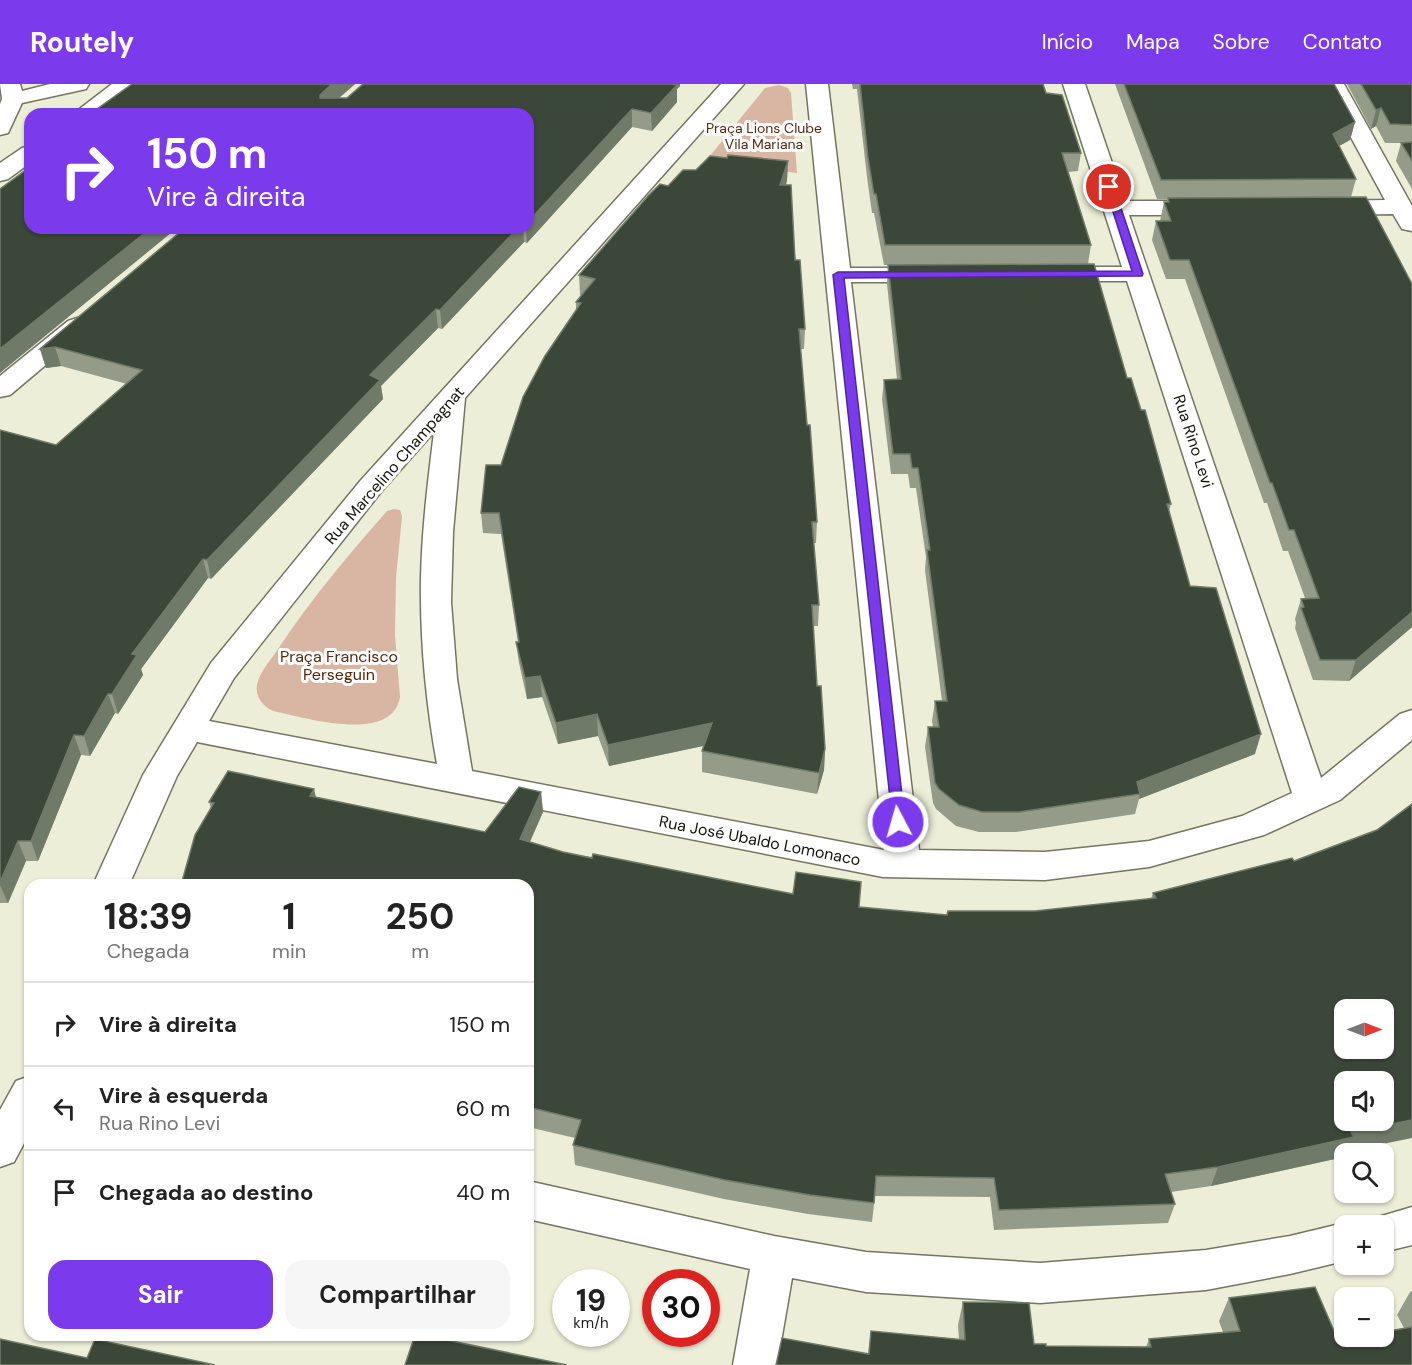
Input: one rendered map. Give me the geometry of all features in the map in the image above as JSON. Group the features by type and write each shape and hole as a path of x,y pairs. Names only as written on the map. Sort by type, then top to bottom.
{"street":[{"path":"0,128 11,92 78,84"},
{"path":"92,108 126,84"},
{"name":"Rua Marcelino Champagnat","path":"114,879 160,775 222,670 371,486 733,84"},
{"path":"817,84 903,864"},
{"name":"Rua Rino Levi","path":"1074,84 1311,799"},
{"path":"1306,208 1407,217 1381,152 1333,84"},
{"path":"0,174 24,157"},
{"path":"1116,208 1235,208"},
{"path":"1030,274 1138,274"},
{"path":"838,275 958,275"},
{"path":"0,389 98,309"},
{"path":"452,398 436,576 439,654 448,735 457,781"},
{"name":"Rua José Ubaldo Lomonaco","path":"187,728 883,863 1046,866 1149,854 1252,826 1328,791 1412,722"},
{"path":"0,1149 24,1104"},
{"path":"534,1201 774,1255 866,1272 1040,1284 1206,1270 1334,1244"},
{"path":"1394,1230 1412,1226"},
{"path":"755,1365 774,1255"}],"green space":[{"name":"Praça Lions Clube Vila Mariana","path":"779,85 788,88 791,93 797,173 705,162 765,88"},
{"name":"Praça Francisco Perseguin","path":"400,510 402,516 396,578 395,635 400,697 393,712 381,720 364,724 345,724 324,722 269,709 262,703 257,690 258,681 265,668 331,577 387,511"}],"building":[{"path":"132,84 332,84 320,95 320,98 347,98 363,84 677,85 651,113 632,109 534,215 534,108 98,108"},
{"path":"860,84 1043,84 1046,93 1062,95 1081,153 1062,153 1091,245 885,245 868,158"},
{"path":"1124,84 1334,84 1355,122 1333,134 1356,179 1161,180"},
{"path":"1361,84 1412,84 1412,125 1390,124 1381,108 1376,110"},
{"path":"1412,142 1412,161 1401,143"},
{"path":"728,155 788,161 780,185 791,185 795,260 800,260 805,329 799,329 807,425 810,425 817,522 812,522 819,605 812,605 817,686 821,686 825,749 819,773 702,751 712,723 608,745 597,714 556,723 540,676 525,678 516,642 519,642 499,513 481,513 486,465 501,465 523,397 545,356 581,303 576,302 595,279 579,275 660,184 668,186 683,170 696,170 710,156 727,158"},
{"path":"24,171 24,234 144,234 0,349 0,189"},
{"path":"1366,197 1412,284 1412,612 1356,660 1320,660 1301,608 1304,607 1301,599 1319,598 1294,530 1289,530 1272,483 1270,483 1189,260 1170,260 1156,221 1171,221 1164,202 1169,202 1168,198"},
{"path":"178,234 512,234 440,310 436,309 370,375 380,380 207,560 203,559 132,654 137,655 112,694 108,694 84,736 74,735 31,841 18,841 0,882 0,430 56,445 142,370 55,347 40,349"},
{"path":"1094,264 1127,378 1131,378 1141,410 1145,410 1171,504 1167,504 1190,586 1216,588 1261,734 1137,782 1140,794 1019,812 982,812 959,805 935,783 928,727 939,727 935,701 947,701 918,468 912,468 910,454 893,454 884,380 901,379 888,265"},
{"path":"228,771 314,789 310,796 485,832 519,787 541,792 520,839 563,852 592,858 593,854 793,894 796,872 861,882 859,907 947,915 948,911 1035,911 1156,898 1153,893 1292,858 1294,861 1377,830 1412,804 1412,1120 1394,1124 1394,1071 1334,1071 1334,1131 1356,1131 1351,1132 1354,1137 1218,1167 1165,1174 1175,1204 999,1210 994,1178 876,1176 874,1203 810,1195 725,1180 573,1145 581,1120 534,1108 534,879 183,879 195,835 214,803 209,802"},
{"path":"1315,1287 1334,1331 1334,1347 1394,1347 1394,1330 1412,1327 1412,1365 776,1365 782,1338 869,1354 871,1331 965,1340 963,1302 1029,1303 1034,1344 1151,1347 1149,1339 1240,1331 1229,1298"},
{"path":"0,1339 87,1358 94,1341 104,1341 215,1365 0,1365"},
{"path":"413,1341 452,1341 567,1365 405,1365"}],"route":[{"path":"898,822 838,275 1138,274 1109,187"}]}
